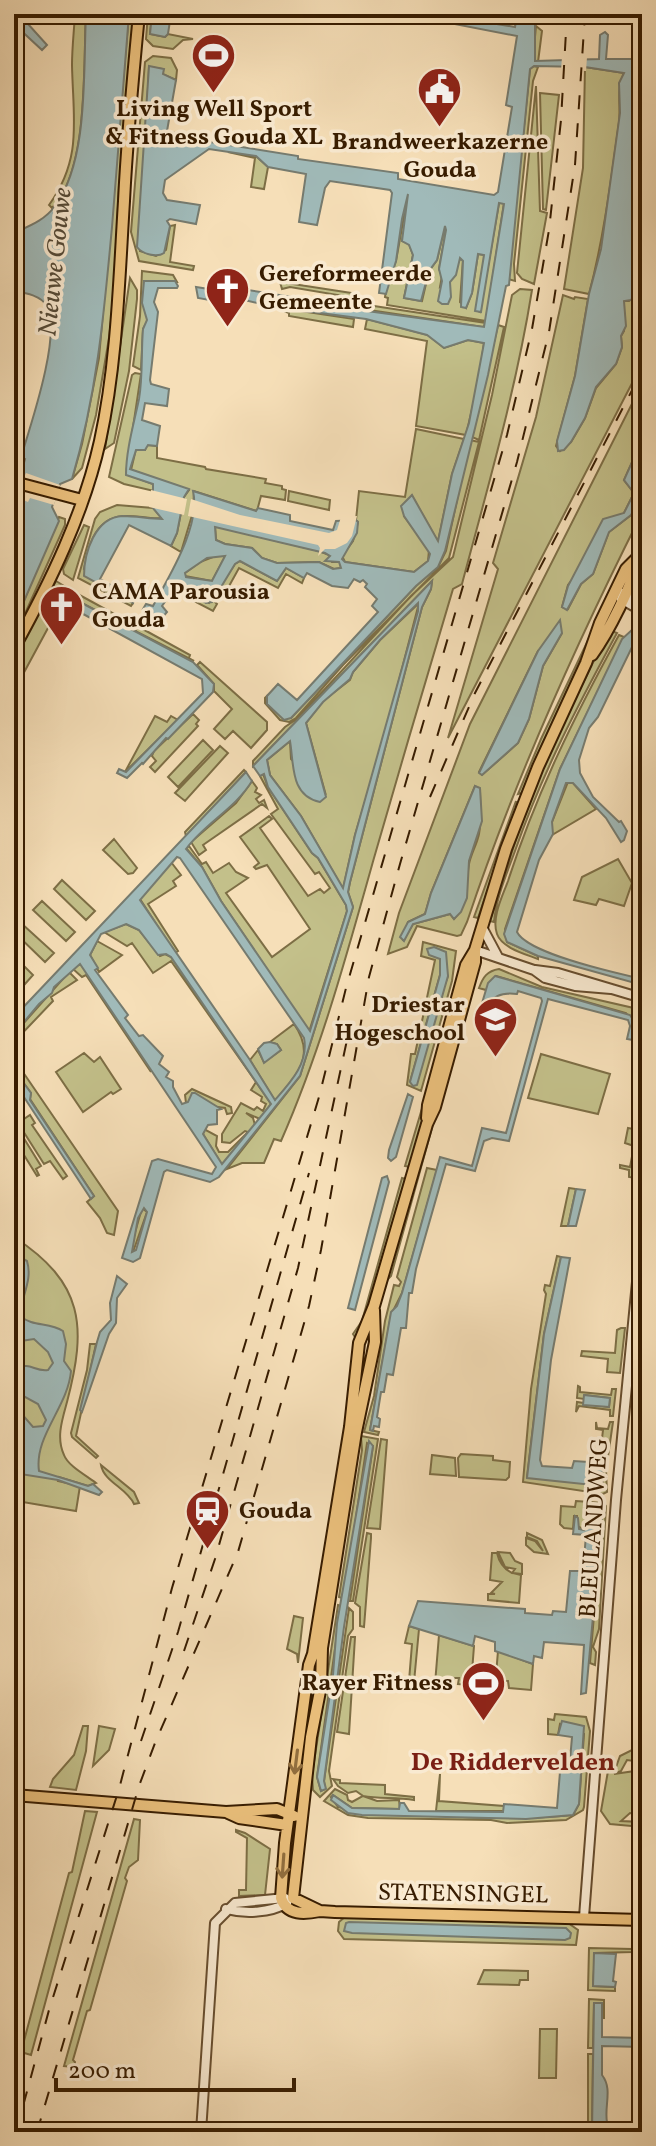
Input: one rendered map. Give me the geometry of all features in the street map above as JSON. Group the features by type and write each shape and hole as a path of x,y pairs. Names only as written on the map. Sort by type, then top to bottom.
{"main road":[{"path":"14,648 52,574 82,500 100,439 122,265 139,14"},
{"path":"14,482 82,500"},
{"path":"282,1902 287,1825 302,1710 350,1427 359,1343 374,1306 427,1124 438,1097 475,962 475,950 514,826 593,641 620,595 626,569 637,558 642,547"},
{"path":"320,1911 293,1898 301,1819 321,1686 322,1648 356,1432 373,1349 374,1306"},
{"path":"359,1343 367,1340 373,1349"},
{"path":"355,1381 360,1387 367,1386"},
{"path":"307,1678 316,1676 321,1686"},
{"path":"302,1710 308,1718 317,1716"},
{"path":"14,1795 226,1812 277,1809 301,1819"},
{"path":"226,1812 239,1818 287,1825 301,1819"},
{"name":"STATENSINGEL","path":"282,1902 290,1912 309,1913 642,1920"}],"street":[{"path":"620,595 642,602"},
{"path":"620,595 642,611"},
{"path":"482,927 498,957"},
{"path":"475,950 534,970 545,978 566,984 611,989 642,998"},
{"name":"BLEULANDWEG","path":"584,1917 617,1486 642,1230"},
{"path":"201,2132 212,1932 218,1917 226,1909 255,1911 293,1898"}],"shaded area":[{"path":"75,14 86,14 82,117 72,169 64,191 52,208 49,205 67,171 74,138 72,65"},
{"path":"129,14 136,14 119,185 109,338 96,415 82,468 72,479 99,358"},
{"path":"148,14 152,14 150,34 193,39 183,40 173,49 153,46 146,39"},
{"path":"535,14 562,14 562,23 535,22"},
{"path":"536,26 542,31 538,62 533,59"},
{"path":"153,56 171,58 177,70 176,80 162,74 163,69 149,67 140,251 156,256 166,250 170,226 175,225 170,262 194,266 193,270 139,261 131,232 145,62"},
{"path":"538,67 533,81 514,264 515,281 508,279 530,69"},
{"path":"585,67 624,73 620,85 619,122 607,208 589,294 564,289 583,168"},
{"path":"536,86 540,211 547,213 534,284 517,273"},
{"path":"540,93 559,95 546,210 543,209"},
{"path":"228,152 256,156 268,167 264,189 251,187 255,158"},
{"path":"408,194 410,198 402,241 409,244 413,255 404,298 422,301 445,226 439,269 442,276 440,287 451,279 458,260 463,259 460,302 466,308 472,293 478,254 485,255 476,310 480,312 499,203 504,203 486,321 387,305 387,283 396,261"},
{"path":"142,271 173,275 177,282 144,281 148,320 143,329 141,370 133,366"},
{"path":"130,278 137,290 137,299 129,371 114,443 105,449"},
{"path":"280,282 358,294 355,298 290,287 282,289"},
{"path":"642,283 642,364 448,738 498,569 493,563 536,417 563,295 588,299 575,376 556,446 560,451 571,442 585,418 596,388 616,364 622,347 624,301 629,301"},
{"path":"520,289 532,290 510,401 482,511 462,584 453,589 321,1037 281,1141 274,1139 264,1163 242,1163 227,1169 300,1076 353,907 348,892 350,882 422,607 432,581 253,766 253,761 285,727 298,718 411,596 453,557 492,395 512,295"},
{"path":"374,306 486,323 483,327 369,310"},
{"path":"274,307 354,319 353,327 289,316 289,313"},
{"path":"367,319 428,335 444,348 468,340 484,343 466,435 416,426 427,341 365,329"},
{"path":"498,325 504,327 479,440 472,437"},
{"path":"141,374 126,474 153,484 154,491 109,477 132,375"},
{"path":"642,384 642,440 624,480 634,493 610,532 631,515 642,496 642,513 547,714 461,935 417,926 407,947 388,954 399,913 470,724","holes":["609,533 593,574 581,584 568,609 562,607 568,585","562,633 543,666 529,719 518,743 482,775 479,772 538,651","475,786 480,789 480,828 469,864 463,906 454,919 450,914 413,924 403,941 408,922 425,914"]},
{"path":"416,429 464,439 452,474 438,542 412,496 404,516 429,550 428,561 414,572 345,562 342,556 353,541 358,522 359,491 405,497"},
{"path":"470,440 479,442 449,558 343,665 296,718 289,722 280,720 265,703 267,696 268,704 291,718 416,586 438,567 446,551"},
{"path":"147,445 157,446 157,458 266,479 265,483 282,486 286,490 285,500 261,496 257,511 194,491 193,512 181,552 171,546 177,533 184,497 189,490 131,470 136,449 145,450"},
{"path":"289,491 330,500 329,510 288,501"},
{"path":"117,505 153,508 162,518 128,516 109,520 97,531 90,545 84,569 110,591 133,603 131,606 78,578 95,519 100,512"},
{"path":"59,517 65,519 65,525 14,638 14,624"},
{"path":"84,525 89,527 73,580 64,574 63,569"},
{"path":"215,526 319,551 329,555 332,562 340,562 341,568 334,569 319,562 277,563 262,558 252,548 216,540"},
{"path":"226,555 212,581 185,576 200,562"},
{"path":"240,561 277,581 286,568 304,578 302,583 286,574 278,588 239,568 223,597 217,595 213,611 173,590 178,586 209,603"},
{"path":"56,581 69,589 14,691 14,684 22,671 17,668 14,672 14,656"},
{"path":"74,592 129,622 128,627 78,601 73,610 67,607"},
{"path":"419,603 343,889 301,816 270,775 267,760 290,741 291,759 325,792 306,723 323,701 350,680 380,640"},
{"path":"139,627 190,655 189,658 194,661 135,631"},
{"path":"609,630 617,633 549,766 505,877 494,922 490,921 522,820 550,750"},
{"path":"591,634 586,653 522,793 518,794 541,739"},
{"path":"619,635 624,637 560,769 505,929 507,942 538,956 538,959 514,950 500,939 496,928 497,914 544,786"},
{"path":"200,662 267,722 267,730 251,748 233,731 225,739 214,729 232,709 214,691 214,684 197,665"},
{"path":"193,714 199,720 198,726 155,772 150,767 156,761 152,756 154,751"},
{"path":"155,716 167,722 171,716 178,720 125,772"},
{"path":"203,740 213,750 178,787 168,777"},
{"path":"220,746 228,753 185,801 175,793"},
{"path":"244,770 246,772 186,836 185,832"},
{"path":"263,774 268,787 318,858 346,905 347,911 309,1032 221,901 202,867 186,848 189,846 213,873 229,863 236,872 248,878 226,893 272,957 310,929 267,865 254,867 259,863 240,837 269,816 272,819 260,828 308,896 320,889 324,893 330,888 319,872 315,874 271,814 278,809 260,776"},
{"path":"252,781 257,788 255,792 261,795 256,799 259,803 264,800 267,808 262,804 203,845 206,850 199,855 191,842 236,803"},
{"path":"568,782 573,783 596,809 552,835 552,822"},
{"path":"516,801 478,918 474,917"},
{"path":"114,839 137,868 133,873 128,874 103,850"},
{"path":"618,859 632,883 624,906 599,899 596,905 574,900 582,877"},
{"path":"171,862 181,875 173,881 176,886 148,904 178,951 175,953 140,899"},
{"path":"62,880 95,911 86,920 54,889"},
{"path":"42,901 75,932 66,941 33,910"},
{"path":"21,923 54,953 45,962 14,932"},
{"path":"126,924 139,930 160,956 165,954 171,957 271,1104 260,1119 246,1113 253,1118 255,1125 222,1165 203,1134 204,1129 217,1136 219,1152 228,1152 248,1132 245,1131 230,1143 222,1142 222,1134 241,1103 263,1111 266,1104 251,1090 256,1082 171,961 153,973 132,943 127,946 104,932"},
{"path":"97,941 122,955 99,972 90,955"},
{"path":"423,942 456,951 452,981 421,1091 407,1085 411,1054 415,1054 435,960 421,956","holes":["440,959 448,976 410,1082 440,975"]},
{"path":"14,956 33,975 25,984 14,973"},
{"path":"78,963 151,1072 86,975 82,977 73,969"},
{"path":"499,969 542,987 638,1009 642,1012 642,1040 633,1040 636,1027 626,1013 496,976 486,990 479,988 486,975"},
{"path":"69,972 77,980 51,997 53,1001 14,1042 14,1034"},
{"path":"294,1024 301,1036 304,1056 296,1074 275,1101 250,1060 258,1050 264,1062 281,1050 277,1044 270,1042"},
{"path":"84,1053 94,1062 100,1057 121,1089 113,1094 111,1092 83,1112 56,1072"},
{"path":"541,1054 610,1074 598,1114 528,1098"},
{"path":"14,1059 118,1211 114,1235 107,1233 87,1202 94,1196 30,1099 31,1093 14,1070"},
{"path":"192,1089 231,1107 232,1113 227,1114 225,1108 186,1103 185,1095"},
{"path":"423,1105 426,1107 410,1167 405,1166"},
{"path":"30,1115 35,1123 32,1125 67,1176 63,1179 50,1161 44,1164 18,1123"},
{"path":"435,1117 391,1276 387,1280 425,1142"},
{"path":"15,1124 41,1166 36,1169 37,1176 14,1139"},
{"path":"628,1128 639,1130 636,1178 629,1177 629,1170 620,1168 620,1165 630,1167 634,1146 625,1143"},
{"path":"427,1168 437,1170 402,1293 391,1315 370,1430 379,1432 378,1435 364,1432 374,1396 385,1321 394,1285 399,1286 401,1282 397,1277"},
{"path":"402,1178 406,1179 359,1336 355,1337 353,1334 362,1321"},
{"path":"569,1188 576,1189 568,1226 561,1226"},
{"path":"142,1208 147,1212 133,1252 130,1250"},
{"path":"14,1237 55,1272 67,1289 74,1308 77,1351 60,1442 69,1463 96,1483 88,1486 59,1477 58,1481 80,1486 76,1511 14,1503"},
{"path":"557,1256 561,1257 544,1334 527,1477 603,1485 602,1463 587,1462 588,1455 600,1456 603,1430 596,1429 596,1422 597,1428 608,1429 610,1422 613,1422 606,1470 607,1492 603,1494 523,1482 531,1389 546,1294 544,1290 545,1285 550,1286"},
{"path":"625,1328 620,1373 607,1372 608,1359 581,1356 582,1351 615,1353 617,1330"},
{"path":"90,1344 96,1344 76,1436 98,1456 96,1458 71,1433 87,1370"},
{"path":"578,1386 580,1392 611,1395 612,1389 616,1389 613,1416 610,1416 610,1410 579,1406 576,1412 577,1402 609,1407 610,1398 585,1395 584,1399 577,1398"},
{"path":"361,1436 378,1439 353,1601 350,1601 373,1446 367,1443 342,1598 339,1597 362,1450"},
{"path":"381,1439 387,1440 380,1529 367,1528"},
{"path":"461,1454 493,1456 493,1460 510,1462 509,1477 506,1480 459,1477 458,1458"},
{"path":"432,1455 455,1458 456,1476 430,1474"},
{"path":"101,1465 134,1492 139,1503 134,1504 106,1476"},
{"path":"576,1501 603,1503 606,1506 599,1629 593,1647 596,1652 595,1665 590,1663 603,1508 587,1515 584,1530 578,1526 577,1516 574,1516 573,1529 564,1528 560,1524 561,1506 575,1507"},
{"path":"367,1533 371,1534 371,1538 364,1627 360,1626 360,1607 355,1603"},
{"path":"527,1533 542,1540 548,1554 534,1552 526,1545 526,1538 535,1541 543,1551 537,1541 527,1537"},
{"path":"498,1552 510,1553 515,1561 522,1564 522,1574 513,1573 521,1575 519,1603 488,1600 488,1594 495,1594 491,1593 502,1582 490,1580 492,1553 497,1553 502,1565 509,1571 512,1573 515,1569 505,1567"},
{"path":"338,1605 341,1606 317,1777 321,1791 325,1789 349,1608 353,1612 353,1629 348,1636 329,1771 332,1786 320,1797 313,1790 312,1775"},
{"path":"294,1616 303,1618 298,1663 297,1654 287,1649"},
{"path":"409,1626 419,1629 414,1682 409,1681 412,1644 405,1643"},
{"path":"439,1635 474,1646 471,1685 458,1684 459,1678 454,1678 452,1684 435,1684"},
{"path":"351,1637 355,1637 349,1734 337,1732"},
{"path":"498,1651 533,1664 531,1690 509,1688 508,1681 502,1681 502,1687 495,1687"},
{"path":"555,1714 586,1717 590,1731 584,1807 583,1810 566,1820 507,1823 491,1820 368,1818 348,1815 324,1801 335,1789 347,1795 352,1802 363,1796 377,1801 399,1800 400,1809 352,1808 333,1795 331,1797 338,1807 426,1815 514,1818 573,1815 579,1804 584,1734 560,1724 558,1735 548,1734 548,1719 554,1720"},
{"path":"83,1726 88,1726 86,1751 76,1790 50,1787 74,1755"},
{"path":"99,1726 115,1729 109,1750 93,1766"},
{"path":"640,1748 642,1762 627,1760 621,1771 614,1774 642,1770 642,1815 630,1813 621,1821 642,1822 642,1827 610,1824 601,1811 608,1771 616,1767 620,1756"},
{"path":"440,1774 439,1801 504,1806 504,1811 436,1811"},
{"path":"333,1779 340,1780 340,1783 385,1785 385,1794 414,1797 414,1800 376,1797 363,1796 356,1791 348,1793"},
{"path":"85,1811 97,1812 31,2055 21,2052 69,1873 72,1872"},
{"path":"134,1819 140,1820 138,1860 129,1867 125,1878 127,1881 73,2060 74,2067 64,2066"},
{"path":"236,1830 270,1849 265,1895 239,1896 239,1890 246,1890 247,1838"},
{"path":"346,1916 568,1923 578,1930 576,1945 344,1939 338,1931 339,1922"},
{"path":"589,1948 632,1949 632,1952 595,1953 593,1986 615,1987 615,1991 588,1990"},
{"path":"484,1970 528,1971 528,1980 520,1980 519,1985 478,1984"},
{"path":"589,1999 604,2000 604,2019 602,2003 594,2003 593,2048 588,2048"},
{"path":"540,2029 557,2029 556,2078 539,2078"},
{"path":"588,2054 593,2054 592,2132 584,2130 584,2123 588,2123"}],"water":[{"path":"14,14 19,14 47,45 42,50 14,24"},
{"name":"Nieuwe Gouwe","path":"86,14 129,14 102,323 94,385 72,479 60,484 52,507 59,521 14,624 14,484 18,470 22,470 25,459 21,457 43,381 51,319 41,299 14,291 14,233 51,211 66,187 74,165 82,114"},
{"path":"152,14 171,14 165,37 150,34"},
{"path":"385,14 436,14 515,27 517,15 535,14 535,61 599,59 600,35 605,32 608,35 606,59 642,59 642,283 631,300 624,301 626,326 616,364 596,387 585,418 571,442 564,450 558,451 557,441 575,376 589,294 601,249 620,113 619,83 624,73 585,67 534,66 530,69 509,285 506,286 488,375 445,551 438,567 416,586 291,718 284,720 267,704 267,696 278,684 297,700 378,612 372,606 377,599 365,587 367,584 363,580 354,579 348,588 332,586 307,573 304,578 286,568 277,581 240,561 235,564 212,602 206,603 177,585 162,606 167,612 162,618 143,609 146,604 153,606 182,550 192,520 193,491 256,511 258,508 290,515 290,521 333,530 336,521 356,520 357,533 342,559 345,562 414,572 428,561 430,554 404,516 401,506 412,495 438,541 452,474 469,423 484,343 468,340 444,348 427,335 366,319 274,307 240,299 238,305 198,298 196,287 215,290 229,287 484,327 504,204 499,203 481,312 475,311 484,255 478,254 472,293 466,308 461,307 463,261 460,258 456,275 450,282 448,304 438,301 445,226 437,260 429,271 421,301 404,298 413,255 409,245 402,241 408,194 396,261 386,294 379,293 390,190 330,181 325,188 317,225 299,222 306,174 268,167 256,156 209,149 165,180 163,193 167,200 200,205 196,224 170,219 167,221 170,226 164,253 146,253 137,247 149,66 164,69 163,74 176,80 167,131 210,142 298,156 298,159 398,173 398,179 494,195 498,192 512,107 506,105 517,36 424,18","holes":["215,527 325,553 330,556 325,561 339,562 341,568 333,569 319,562 277,563 262,558 252,548 216,540","225,556 212,581 186,577 185,573 207,558"]},
{"path":"144,281 175,281 178,286 158,288 154,302 158,312 150,380 151,384 169,389 167,406 145,403 142,420 160,426 157,446 148,445 145,450 136,450 130,469 189,489 171,546 129,525 100,579 134,598 133,603 84,576 89,547 98,529 105,523 123,516 162,519 153,508 153,484 126,475 140,390 143,329 147,320 142,303"},
{"path":"642,440 642,466 637,481 642,496 631,515 609,532 593,574 581,584 567,610 562,607 568,586 603,519 624,513 634,493 624,480"},
{"path":"432,581 422,607 350,882 348,892 353,907 300,1076 219,1177 210,1182 167,1170 164,1172 140,1258 133,1262 122,1258 152,1161 158,1159 212,1174 216,1167 80,964 54,987 14,1034 14,1017 246,772 252,781 245,791 186,849 202,867 221,901 310,1031 347,911 346,905 318,858 268,787 264,774 260,776 253,766","holes":["418,603 343,888 301,816 270,775 267,760 290,741 298,786 310,799 320,802 326,797 306,723 323,702 350,679 380,640","177,857 180,858 304,1038 301,1064 275,1100 140,900","126,924 139,930 158,955 171,957 271,1104 222,1164 203,1134 208,1125 217,1124 217,1110 221,1109 195,1093 182,1104 173,1081 166,1077 169,1072 159,1064 163,1056 143,1035 139,1036 125,1018 128,1015 95,970 98,968 90,955 101,934","144,1208 147,1212 136,1250 132,1252 138,1218"]},
{"path":"78,601 193,662 214,684 213,692 127,778 117,773 119,769 126,772 203,693 202,679 74,609"},
{"path":"560,620 562,633 543,666 529,719 518,743 482,775 479,773 538,651"},
{"path":"642,627 642,637 635,641 598,717 589,728 579,760 580,773 593,797 621,821 627,831 624,840 621,842 606,818 573,783 566,783 552,822 553,834 539,860 517,932 538,948 574,962 642,979 642,985 538,956 507,942 504,934 560,769 622,639 633,629"},
{"path":"475,786 480,788 482,821 469,861 467,898 461,912 454,919 450,914 413,924 404,941 400,937 408,922 425,914"},
{"path":"434,947 446,952 448,976 417,1085 413,1086 410,1082 440,975 440,959 429,955 427,949"},
{"path":"495,976 630,1015 636,1024 633,1040 627,1039 628,1020 548,999 509,1141 492,1138 484,1141 475,1171 446,1164 412,1293 409,1293 406,1328 401,1328 393,1375 387,1374 384,1392 381,1392 377,1417 380,1419 379,1427 374,1426 373,1431 370,1430 391,1312 402,1293 440,1157 472,1166 482,1128 506,1133 542,1001 518,991 517,994 497,996 485,1011 480,1010 488,983"},
{"path":"270,1042 277,1044 281,1050 264,1063 258,1049"},
{"path":"14,1070 31,1093 30,1100 94,1196 91,1199 14,1082"},
{"path":"408,1094 413,1097 396,1157 391,1161 388,1158 389,1150"},
{"path":"387,1176 389,1182 355,1310 348,1308 382,1178"},
{"path":"576,1189 585,1190 576,1226 568,1226"},
{"path":"14,1254 27,1261 28,1268 20,1316 63,1331 66,1344 64,1361 71,1371 64,1397 41,1446 39,1471 88,1486 93,1484 102,1492 99,1495 58,1480 14,1473 14,1405 33,1427 43,1426 46,1420 38,1404 14,1391 14,1369 29,1366 48,1370 53,1363 48,1352 34,1339 21,1341 14,1352"},
{"path":"561,1257 570,1258 551,1360 540,1460 542,1466 572,1468 574,1461 603,1463 602,1486 527,1478 544,1334"},
{"path":"117,1276 127,1284 117,1298 116,1323 109,1334 82,1412 100,1332 111,1320 110,1303"},
{"path":"584,1395 610,1398 609,1407 583,1405"},
{"path":"369,1441 373,1446 344,1627 324,1781 326,1789 321,1791 317,1777 333,1675 337,1623"},
{"path":"593,1505 603,1508 586,1693 581,1694 584,1645 544,1642 542,1658 534,1656 533,1664 495,1651 495,1642 475,1636 473,1646 409,1626 418,1601 525,1609 525,1613 552,1615 553,1611 566,1612 570,1571 583,1571 586,1535 573,1534 575,1516 579,1529 584,1530"},
{"path":"562,1721 584,1726 579,1804 573,1815 526,1819 362,1815 348,1813 331,1800 333,1795 352,1808 399,1809 400,1803 404,1803 409,1811 503,1812 504,1804 557,1808 560,1772 569,1772 572,1737 558,1735"},
{"path":"349,1922 566,1928 571,1933 570,1938 565,1940 352,1933 344,1931"},
{"path":"594,1953 616,1954 615,1987 593,1986"},
{"path":"594,2003 602,2003 602,2037 642,2038 642,2047 602,2046 602,2075 608,2092 607,2122 602,2126 602,2132 592,2132"}],"pier":[{"path":"562,57 587,57 586,71 561,70"},
{"path":"16,472 60,485 54,505 18,498 18,494 14,493"},
{"path":"151,490 187,499 184,515 149,507"},
{"path":"191,499 240,515 329,533 337,530 341,517 357,516 347,543 335,549 325,549 318,556 318,545 188,516"}],"railway":[{"path":"16,2132 49,2010 119,1789 172,1588 319,1097 346,988 507,435 532,329 549,230 561,120 567,14"},
{"path":"37,2132 139,1786 238,1552 309,1306 369,977 517,462 549,332 575,165 585,14"},
{"path":"430,797 475,693 642,371"},
{"path":"184,1651 215,1559 298,1268 347,1040"},
{"path":"141,1741 178,1632 309,1173"}],"place":[{"name":"Living Well Sport & Fitness Gouda XL","path":"214,95"},
{"name":"Brandweerkazerne Gouda","path":"440,128"},
{"name":"Gereformeerde Gemeente","path":"228,328"},
{"name":"CAMA Parousia Gouda","path":"61,646"},
{"name":"Driestar Hogeschool","path":"496,1059"},
{"name":"Gouda","path":"208,1551"},
{"name":"Rayer Fitness","path":"484,1723"}],"district":[{"name":"De Riddervelden","path":"513,1763"}]}
